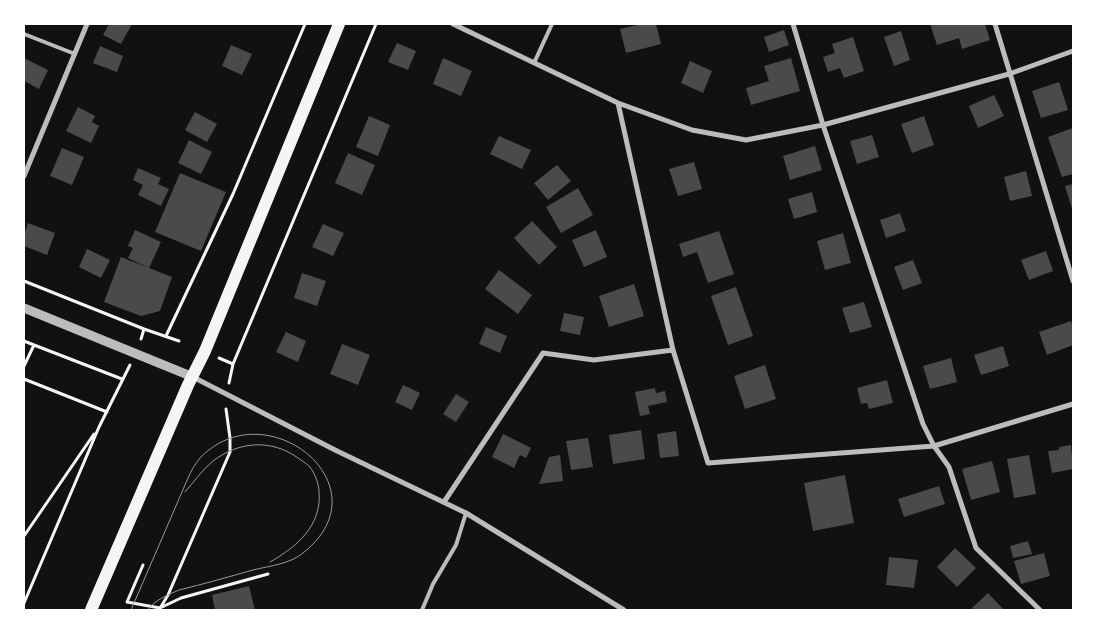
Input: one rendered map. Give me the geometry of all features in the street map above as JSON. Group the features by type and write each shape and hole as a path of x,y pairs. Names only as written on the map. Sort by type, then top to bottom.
{"main road":[{"path":"91,610 205,351 339,24"}],"street":[{"path":"24,176 87,24"},
{"path":"453,24 534,64 618,102 692,130 746,140 823,125 1009,74 1073,51"},
{"path":"793,24 823,125 923,424 934,446 949,467 976,548 1040,610"},
{"path":"995,24 1073,281"},
{"path":"618,102 674,350 708,463 934,446 1073,404"},
{"path":"24,308 193,377 335,450 466,513 624,610"},
{"path":"444,502 543,353 594,360 674,350"}],"lane":[{"path":"534,64 552,24"},
{"path":"24,34 75,54"},
{"path":"422,610 433,584 456,545 466,513"}],"path":[{"path":"166,336 233,194 305,24"},
{"path":"228,385 233,364 376,24"},
{"path":"24,281 179,341"},
{"path":"141,339 144,329"},
{"path":"24,341 122,379"},
{"path":"24,366 34,345"},
{"path":"219,358 233,364"},
{"path":"24,603 99,427 130,365"},
{"path":"24,379 107,412"},
{"path":"160,609 168,595 230,452 226,409"},
{"path":"24,536 99,427"},
{"path":"143,565 127,602 160,609 181,598 268,574"}],"building":[{"path":"109,24 132,24 121,44 103,35"},
{"path":"642,24 656,24 661,44 626,53 620,29"},
{"path":"930,24 985,24 990,40 962,49 959,38 937,45"},
{"path":"784,30 789,45 769,52 764,37"},
{"path":"901,31 910,60 894,66 884,37"},
{"path":"853,37 864,71 844,78 840,68 828,72 823,57 835,53 832,44"},
{"path":"397,43 416,51 408,70 388,62"},
{"path":"231,45 252,54 242,75 222,66"},
{"path":"100,46 123,56 117,72 93,63"},
{"path":"24,58 48,70 39,89 24,81"},
{"path":"443,58 472,71 461,96 433,84"},
{"path":"791,58 800,91 751,105 746,88 769,81 764,66"},
{"path":"690,61 712,71 703,93 681,83"},
{"path":"1059,82 1068,110 1041,118 1032,91"},
{"path":"994,95 1004,116 978,128 969,106"},
{"path":"78,107 95,116 92,122 99,126 91,143 66,131"},
{"path":"195,112 217,124 207,142 185,130"},
{"path":"369,116 390,125 378,156 356,147"},
{"path":"924,116 934,145 912,153 901,124"},
{"path":"1073,128 1073,174 1062,177 1048,137"},
{"path":"872,135 879,157 857,164 850,141"},
{"path":"499,136 531,150 522,169 490,154"},
{"path":"189,140 212,152 201,174 178,163"},
{"path":"815,146 822,170 790,180 783,156"},
{"path":"62,148 84,157 72,185 50,176"},
{"path":"348,153 375,165 362,195 335,183"},
{"path":"694,162 702,189 678,196 669,169"},
{"path":"557,165 571,181 548,200 534,183"},
{"path":"138,168 161,178 158,184 169,189 161,206 138,195 143,185 133,180"},
{"path":"1026,171 1032,196 1010,201 1004,177"},
{"path":"180,173 226,192 201,251 155,232"},
{"path":"1073,184 1073,212 1065,186"},
{"path":"578,188 593,215 561,233 546,207"},
{"path":"812,192 817,212 794,219 788,199"},
{"path":"900,213 906,231 886,238 880,220"},
{"path":"532,221 557,247 539,265 514,238"},
{"path":"28,223 55,233 47,255 24,246 24,235"},
{"path":"323,224 344,233 333,256 312,247"},
{"path":"135,230 161,242 149,268 128,258 133,248 128,246"},
{"path":"596,230 607,257 584,267 572,240"},
{"path":"719,231 734,274 708,283 697,252 683,257 679,244"},
{"path":"843,233 851,263 825,270 817,241"},
{"path":"87,249 110,260 101,278 79,267"},
{"path":"1046,251 1053,271 1029,280 1021,260"},
{"path":"121,257 172,277 160,311 141,316 104,302"},
{"path":"913,260 922,283 903,290 894,267"},
{"path":"499,270 532,295 518,314 485,289"},
{"path":"302,273 326,281 317,306 294,298"},
{"path":"634,284 644,316 609,327 599,296"},
{"path":"736,287 753,336 728,345 711,296"},
{"path":"864,302 872,327 850,333 842,308"},
{"path":"564,313 584,317 580,335 560,331"},
{"path":"1071,321 1073,345 1047,355 1039,332"},
{"path":"486,327 507,336 500,353 479,344"},
{"path":"286,332 306,341 298,362 276,352"},
{"path":"342,344 370,355 358,385 330,374"},
{"path":"1003,346 1009,366 981,375 974,355"},
{"path":"951,358 957,382 930,389 923,366"},
{"path":"765,365 776,399 745,409 734,376"},
{"path":"887,380 893,403 869,409 867,403 861,404 857,388"},
{"path":"403,385 420,393 412,410 395,402"},
{"path":"655,388 656,393 665,391 667,402 648,406 650,414 640,416 635,392"},
{"path":"456,394 469,402 456,422 443,414"},
{"path":"641,430 645,459 613,464 609,435"},
{"path":"676,431 679,456 660,458 657,434"},
{"path":"503,434 531,448 526,458 520,455 514,468 492,457"},
{"path":"588,438 593,467 571,470 566,441"},
{"path":"1071,445 1073,469 1052,473 1048,451 1059,450 1059,447"},
{"path":"560,455 563,481 539,484 549,457"},
{"path":"1029,455 1036,494 1014,498 1007,459"},
{"path":"992,461 1000,492 971,500 962,469"},
{"path":"845,475 854,523 813,531 804,483"},
{"path":"939,486 945,504 904,517 898,499"},
{"path":"1028,541 1032,554 1013,558 1010,546"},
{"path":"955,548 976,568 957,587 937,567"},
{"path":"1044,553 1050,576 1021,584 1014,561"},
{"path":"889,557 918,560 914,588 886,585"},
{"path":"249,586 255,610 215,610 212,595"},
{"path":"988,593 1004,610 974,610 972,608"}],"tram line":[{"path":"131,610 189,475 200,458 227,440 256,434 284,440 308,454 325,475 332,500 326,527 303,553 292,560 279,564 179,590 158,601 148,610"},
{"path":"185,492 213,461 223,454 244,446 267,445 277,448 288,452 310,467 314,473 319,492 319,504 312,525 298,542 270,562"}]}
